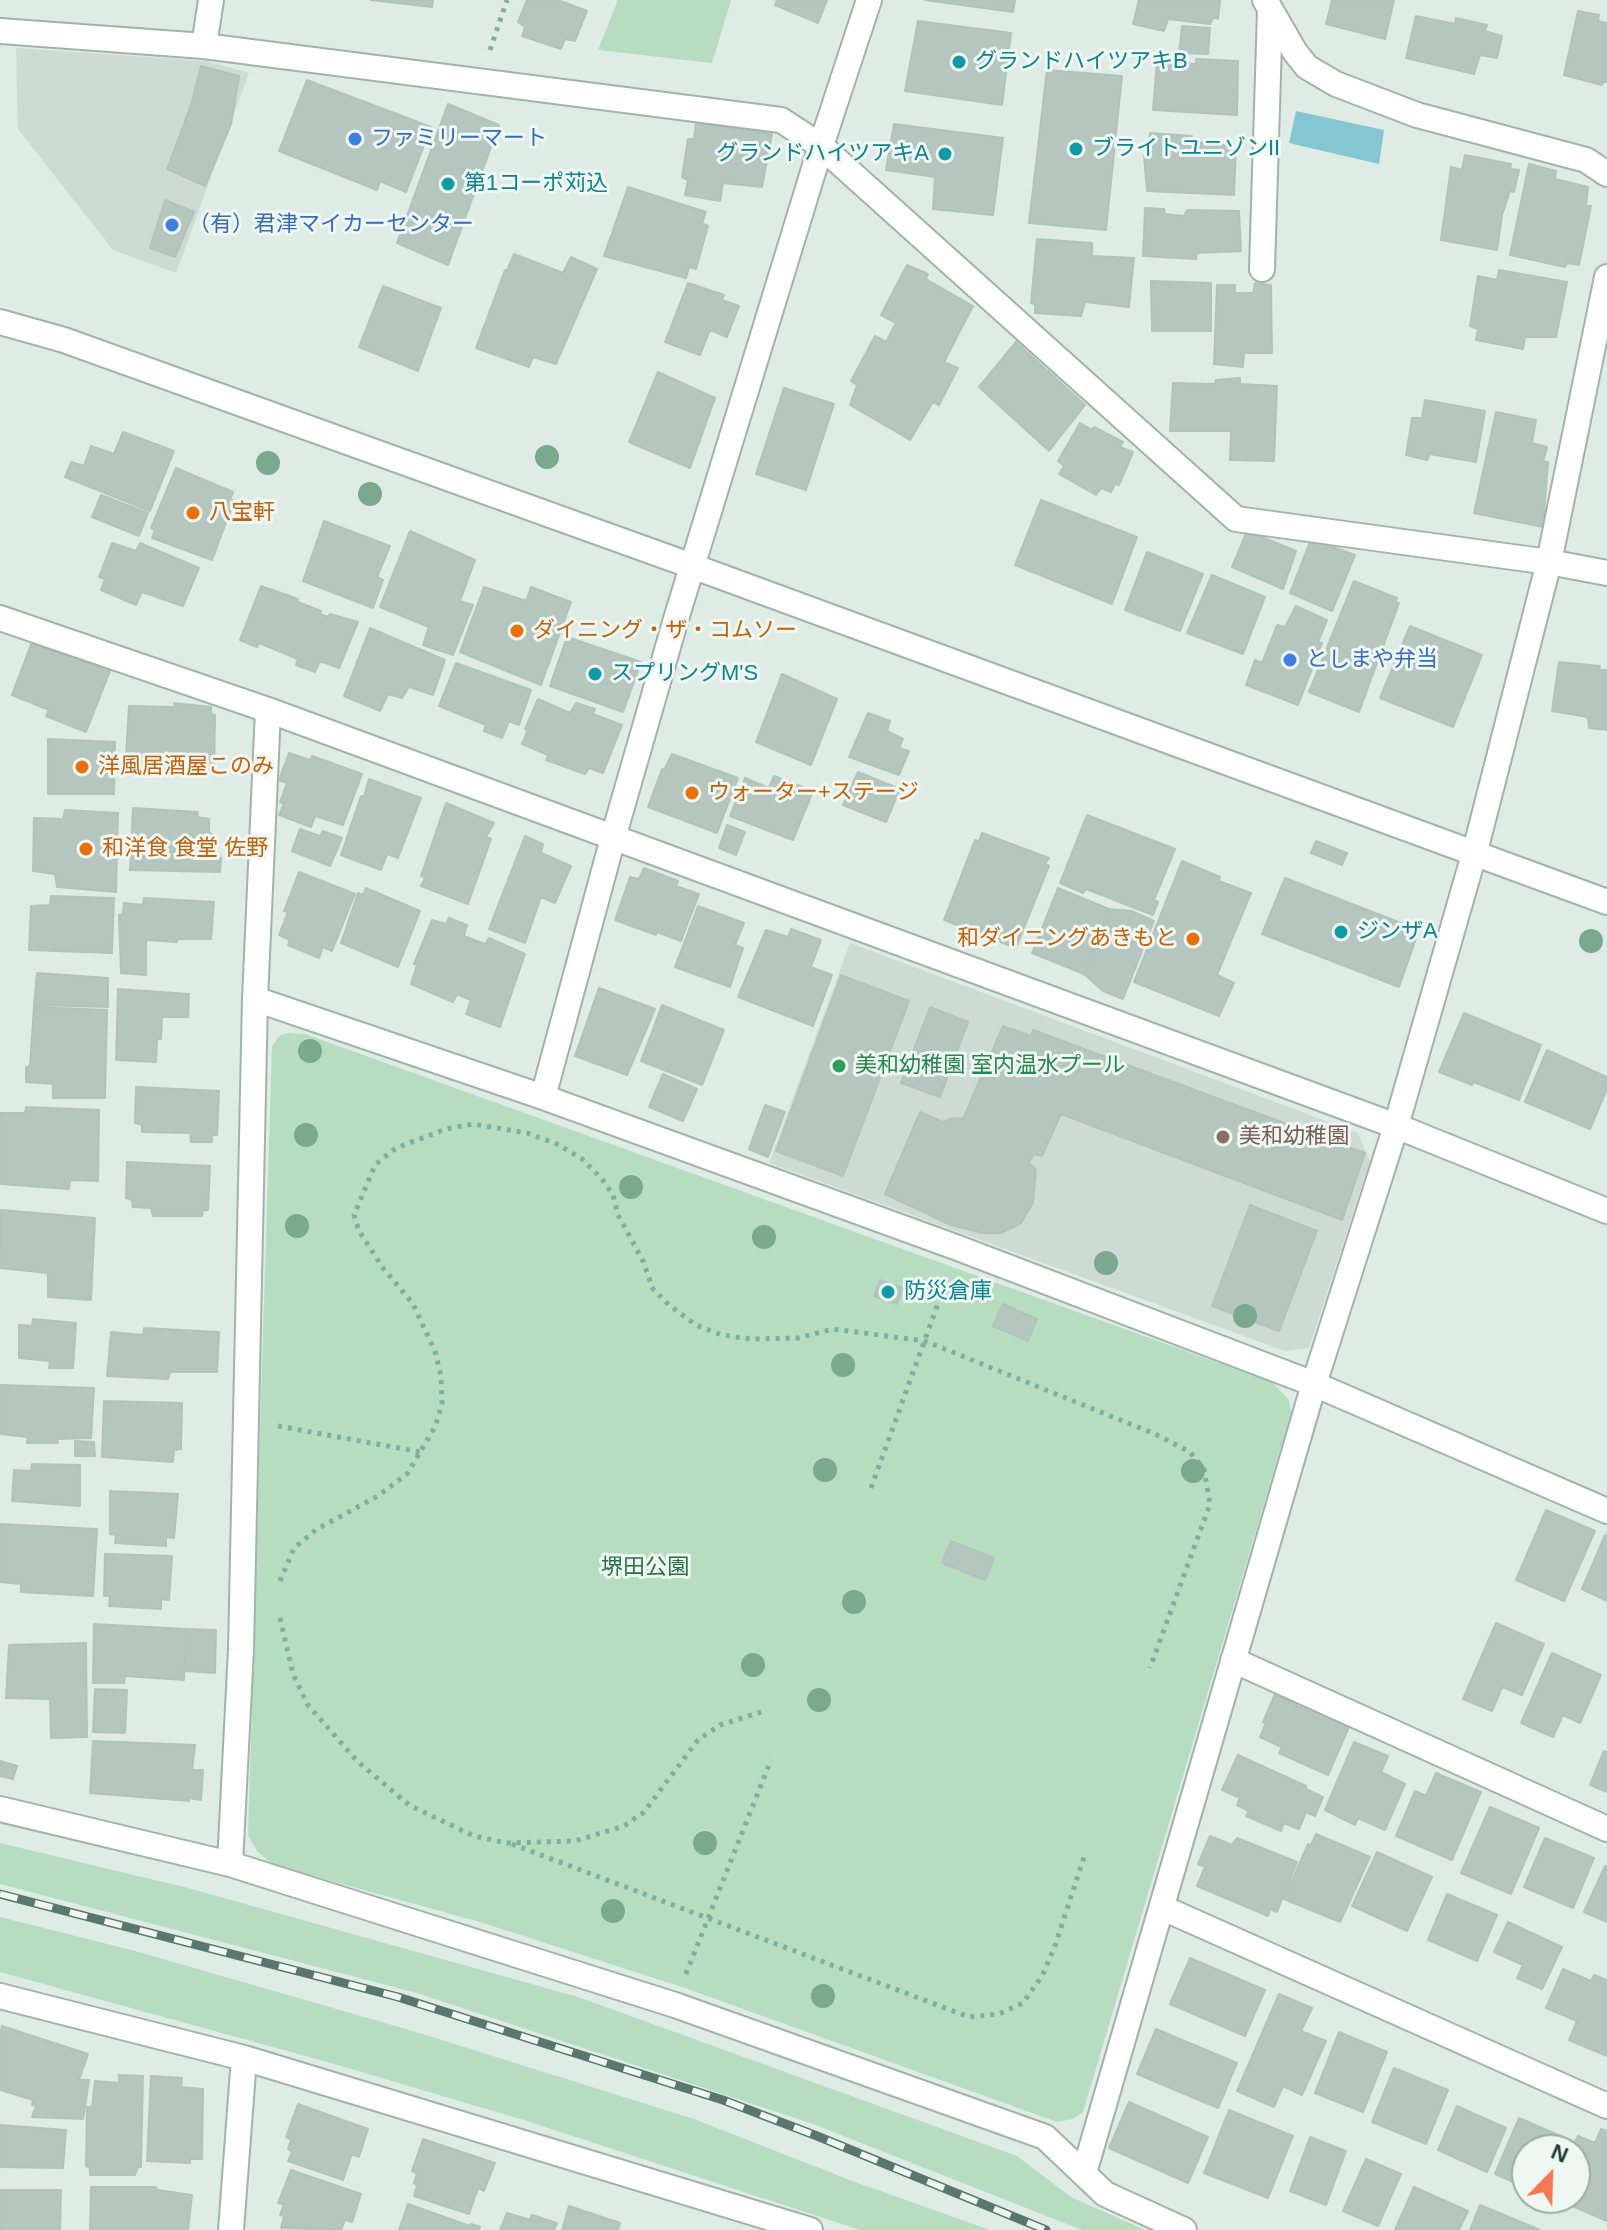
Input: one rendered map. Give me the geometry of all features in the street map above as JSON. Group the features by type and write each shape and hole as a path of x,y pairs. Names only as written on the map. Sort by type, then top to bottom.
{"street":[{"path":"204,46 211,0"},
{"path":"543,1097 613,838 692,566 869,0"},
{"path":"1268,4 1307,67 1336,84 1417,115 1586,160 1607,174"},
{"path":"1262,269 1268,4"},
{"path":"0,31 204,46 781,120 821,146 1236,519 1549,562 1607,573"},
{"path":"1084,2173 1314,1384 1396,1126 1475,851 1549,562 1607,277"},
{"path":"0,322 64,340 692,566 1607,902"},
{"path":"0,618 268,710 1396,1126 1607,1211"},
{"path":"230,1864 241,1649 255,999 268,710"},
{"path":"255,999 543,1097 958,1248 1314,1384 1607,1511"},
{"path":"1233,1660 1607,1829"},
{"path":"0,1809 230,1864 675,2005 1045,2137 1105,2194 1184,2230"},
{"path":"1163,1908 1607,2106"},
{"path":"0,1996 244,2058 810,2230"},
{"path":"231,2230 244,2058"}],"path":[{"path":"479,81 507,0"},
{"path":"276,1593 294,1548 317,1529 378,1496 407,1474 435,1427 442,1404 441,1376 435,1351 413,1304 383,1268 359,1231 354,1215 375,1165 396,1148 446,1129 473,1124 527,1133 557,1144 582,1159 613,1195 618,1215 643,1261 653,1289 696,1325 722,1335 751,1339 798,1338 833,1329 925,1341 1155,1434 1190,1452 1204,1469 1210,1504 1150,1668"},
{"path":"871,1488 958,1248"},
{"path":"246,1420 420,1452"},
{"path":"278,1606 285,1647 303,1694 326,1728 357,1761 409,1805 474,1836 507,1843 969,2017 999,2014 1023,2003 1042,1976 1055,1946 1085,1854"},
{"path":"507,1843 575,1841 624,1826 644,1812 698,1740 720,1725 761,1712"},
{"path":"675,2005 771,1760"}],"shaded area":[{"path":"16,48 207,61 249,73 176,273 113,250 18,129"},
{"path":"850,943 1358,1133 1370,1161 1309,1348 1285,1351 769,1163"}],"green space":[{"path":"618,0 731,0 712,63 598,50"},
{"name":"堺田公園","path":"305,1034 1272,1382 1289,1400 1291,1413 1083,2112 1073,2119 1057,2122 682,1987 480,1922 273,1865 257,1851 248,1835 252,1703 249,1694 249,1595 255,1591 272,1047 279,1036"},
{"path":"0,1843 188,1888 578,1997 1017,2156 1071,2197 1145,2230 1082,2230 813,2124 417,1993 0,1884"},
{"path":"0,1917 135,1951 413,2031 694,2119 855,2182 990,2230 860,2230 527,2121 331,2063 0,1972"}],"water":[{"path":"1296,111 1384,130 1379,164 1289,143"}],"building":[{"path":"371,0 433,0 432,7"},
{"path":"527,0 558,0 587,11 575,41 565,39 561,49 522,36 525,27 518,22"},
{"path":"777,0 827,0 818,23 775,5"},
{"path":"925,0 1015,0 1013,12"},
{"path":"1139,0 1220,0 1218,19 1214,17 1210,24 1168,19 1164,31 1133,24"},
{"path":"1332,0 1394,0 1385,39 1326,24"},
{"path":"1578,11 1599,15 1598,21 1607,23 1607,82 1602,85 1564,75"},
{"path":"1416,16 1455,24 1456,18 1487,25 1485,31 1502,36 1497,58 1480,55 1474,74 1406,58"},
{"name":"グランドハイツアキB","path":"918,21 1011,33 1002,105 905,91"},
{"path":"1182,26 1210,28 1208,54 1179,53"},
{"path":"1196,59 1238,61 1237,115 1153,110 1157,61 1196,64"},
{"path":"201,66 239,76 231,124 205,186 167,169 191,105"},
{"name":"ブライトユニゾンII","path":"1047,70 1122,76 1106,230 1029,223"},
{"name":"ファミリーマート","path":"307,80 431,127 406,192 380,181 377,190 279,151"},
{"name":"第1コーポ苅込","path":"448,104 499,125 448,265 397,243"},
{"path":"696,123 772,134 762,187 723,183 720,201 685,195 688,180 682,177 688,139 694,139"},
{"name":"グランドハイツアキA","path":"894,124 1003,138 993,215 933,209 935,177 886,170"},
{"path":"1150,133 1192,136 1191,141 1236,147 1234,195 1147,191 1144,156 1149,153"},
{"path":"1465,155 1511,164 1510,169 1519,170 1514,192 1510,191 1502,215 1497,250 1441,240 1451,167 1462,170"},
{"path":"1529,164 1556,171 1555,179 1588,187 1586,206 1591,206 1579,265 1567,263 1565,267 1510,255"},
{"path":"628,187 706,212 702,223 708,226 696,269 689,267 686,278 604,256"},
{"path":"165,200 194,212 175,257 150,248"},
{"path":"1145,208 1164,209 1165,214 1184,216 1187,210 1239,211 1241,251 1197,253 1196,259 1143,256"},
{"path":"1037,239 1092,243 1092,256 1134,258 1129,307 1085,302 1081,316 1035,313 1035,304 1031,303"},
{"path":"514,254 563,273 571,257 597,269 556,364 533,357 529,367 476,348"},
{"path":"907,265 928,274 926,279 973,306 944,362 958,368 939,405 933,402 910,440 850,405 857,385 851,381 875,336 886,342 896,323 881,315"},
{"path":"1499,270 1567,282 1556,337 1525,337 1523,349 1476,340 1478,329 1470,326 1478,276 1497,280"},
{"path":"1151,281 1211,283 1211,331 1152,331"},
{"path":"688,283 724,295 722,300 739,306 727,337 710,330 700,355 665,342"},
{"path":"1255,283 1271,285 1272,353 1244,353 1243,367 1214,364 1217,285 1235,285 1235,293 1253,293"},
{"path":"383,286 441,308 418,371 359,347"},
{"path":"1016,342 1085,405 1049,451 979,387"},
{"path":"658,372 715,398 690,468 629,442"},
{"path":"1240,378 1240,384 1277,386 1274,461 1230,460 1231,431 1170,431 1173,383 1215,384 1216,380"},
{"path":"784,388 834,404 806,490 756,474"},
{"path":"1425,400 1485,411 1476,462 1430,454 1427,460 1406,455 1412,418 1422,418"},
{"path":"1496,412 1536,420 1532,443 1547,447 1543,462 1548,462 1543,527 1474,513"},
{"path":"1080,423 1123,442 1120,447 1133,452 1119,485 1115,484 1111,492 1101,488 1096,495 1059,474 1064,466 1058,461"},
{"path":"123,432 174,451 150,511 65,477 71,462 84,466 91,446 114,454"},
{"path":"176,468 233,492 230,499 234,501 212,560 152,538 155,530 151,528"},
{"path":"101,495 148,513 139,536 92,517"},
{"path":"1041,500 1137,537 1112,604 1015,565"},
{"path":"324,521 390,546 377,577 383,580 373,608 303,581"},
{"path":"410,531 475,560 460,601 473,605 453,655 423,645 429,627 380,607"},
{"path":"1247,531 1296,551 1283,589 1232,567"},
{"path":"1311,539 1355,555 1332,611 1290,593"},
{"path":"112,543 136,551 140,543 199,568 183,606 142,592 136,605 101,590 105,579 99,577"},
{"path":"1147,552 1203,574 1180,631 1125,610"},
{"path":"1212,575 1265,597 1243,654 1187,633"},
{"path":"1354,581 1397,598 1395,602 1399,603 1359,712 1309,692"},
{"path":"261,586 298,599 298,602 328,617 330,614 358,622 339,668 320,661 315,672 296,665 298,659 259,643 257,647 240,640"},
{"path":"484,587 526,601 531,587 571,602 541,685 460,652"},
{"path":"1296,606 1327,620 1318,642 1322,643 1298,705 1246,685 1255,660 1262,663 1277,625 1285,627"},
{"path":"1410,626 1482,655 1453,727 1380,698"},
{"path":"370,628 445,660 433,695 409,687 402,698 388,694 380,711 344,696"},
{"name":"スプリングM'S","path":"567,637 641,662 623,712 550,686"},
{"path":"32,642 110,671 86,732 46,716 49,710 12,695"},
{"path":"1559,662 1600,666 1599,670 1607,670 1607,730 1589,728 1588,717 1552,711"},
{"path":"456,663 531,690 519,725 509,721 502,738 484,731 486,725 439,706"},
{"path":"782,674 837,699 811,765 756,742"},
{"path":"538,699 570,713 576,703 595,709 593,714 622,725 603,773 589,768 585,774 546,760 548,755 522,744"},
{"path":"174,703 211,707 211,714 215,715 214,772 125,771 129,706 175,707"},
{"path":"868,713 890,721 887,731 903,739 899,748 909,751 899,775 849,757"},
{"path":"48,739 115,742 114,794 48,794"},
{"path":"289,753 310,760 312,756 362,774 343,825 315,816 311,827 279,815 287,783 279,780"},
{"path":"672,754 738,778 717,833 648,807 662,769"},
{"path":"858,772 900,789 886,822 843,805"},
{"path":"774,776 813,791 793,840 730,816 745,778 769,788"},
{"path":"369,779 421,798 398,858 387,854 381,870 341,855"},
{"path":"446,803 494,823 486,837 491,839 468,904 421,886 425,878 421,876"},
{"path":"133,808 198,812 197,817 209,819 209,833 213,834 213,857 221,858 220,872 130,870"},
{"path":"65,810 118,813 116,892 57,887 55,874 33,871 34,818 63,819"},
{"path":"1087,815 1175,849 1154,900 1158,902 1153,915 1086,889 1083,893 1060,883"},
{"path":"727,825 745,832 736,855 719,848"},
{"path":"300,829 320,836 323,831 342,838 330,866 292,851"},
{"path":"982,833 1049,858 1045,864 1049,866 1016,948 944,920 975,840 979,841"},
{"path":"525,836 543,844 541,853 571,866 555,903 541,897 525,943 489,929"},
{"path":"1316,841 1347,853 1342,865 1311,853"},
{"path":"1182,861 1220,877 1219,881 1251,893 1217,975 1234,983 1219,1016 1134,982"},
{"path":"644,868 678,881 676,886 699,894 681,941 615,920 630,877 639,879"},
{"path":"299,872 355,894 332,951 323,947 319,958 288,945 290,940 279,935 288,912 284,911"},
{"name":"ジンザA","path":"1285,878 1419,930 1399,987 1262,934"},
{"path":"366,888 420,911 398,967 341,943 358,893 363,895"},
{"path":"1058,888 1109,909 1084,974 1032,953"},
{"path":"51,896 114,898 112,953 29,950 31,906 50,905"},
{"path":"144,898 214,902 211,939 178,939 177,942 146,940 146,975 121,973 119,915 123,914 124,903 143,905"},
{"path":"698,906 744,923 735,945 743,948 730,987 675,967"},
{"path":"1109,909 1132,911 1154,921 1123,999 1103,991 1084,974"},
{"path":"449,918 467,925 464,936 485,944 489,938 525,954 500,1027 466,1014 471,1000 457,994 453,1002 411,984 417,965 414,964 432,920 446,924"},
{"path":"791,929 821,940 811,967 832,975 813,1026 738,997 766,930 788,937"},
{"path":"37,973 108,978 108,1007 34,1005"},
{"path":"841,975 909,1001 843,1176 776,1151"},
{"path":"599,988 655,1009 627,1075 575,1056"},
{"path":"118,989 189,994 188,1017 162,1017 156,1062 116,1060"},
{"path":"662,1005 724,1030 702,1085 641,1061"},
{"path":"34,1007 107,1010 105,1098 53,1098 53,1084 26,1082"},
{"path":"930,1007 968,1022 940,1097 901,1083"},
{"path":"1464,1013 1541,1045 1519,1100 1439,1072"},
{"name":"美和幼稚園","path":"1003,1026 1031,1036 1033,1030 1365,1153 1342,1220 1061,1114 1042,1156 1034,1154 1029,1163 1036,1169 1033,1203 1021,1223 1001,1233 982,1233 951,1225 885,1194 920,1112 943,1122 953,1118 963,1119"},
{"path":"1547,1050 1607,1077 1607,1089 1590,1129 1525,1102"},
{"path":"663,1074 697,1089 683,1121 649,1107"},
{"path":"136,1087 219,1091 217,1135 212,1135 212,1142 191,1142 190,1133 142,1132 142,1125 135,1123"},
{"path":"765,1105 785,1112 768,1157 749,1149"},
{"path":"26,1107 99,1110 98,1181 70,1180 69,1189 0,1184 0,1113 25,1113"},
{"path":"127,1162 210,1166 208,1210 203,1210 202,1216 153,1216 151,1208 133,1207 132,1200 126,1198"},
{"path":"1250,1205 1317,1231 1279,1331 1212,1306"},
{"path":"1,1210 95,1218 91,1300 48,1297 48,1273 0,1268"},
{"name":"防災倉庫","path":"880,1280 903,1288 897,1304 874,1296"},
{"path":"1003,1304 1037,1319 1028,1341 993,1326"},
{"path":"33,1319 76,1323 73,1368 49,1368 50,1361 19,1358 19,1325 32,1326"},
{"path":"144,1328 219,1332 217,1372 170,1372 168,1379 107,1376 111,1332 143,1335"},
{"path":"0,1385 94,1388 91,1438 57,1439 58,1443 27,1443 28,1437 0,1434"},
{"path":"104,1401 182,1403 181,1449 174,1450 173,1462 102,1457"},
{"path":"75,1441 94,1442 95,1456 75,1456"},
{"path":"32,1464 80,1465 80,1506 12,1501 14,1470 31,1471"},
{"path":"110,1491 178,1494 174,1538 166,1537 166,1546 115,1543 116,1535 110,1534"},
{"path":"1546,1510 1595,1531 1564,1601 1516,1580"},
{"path":"0,1524 97,1529 93,1596 21,1592 21,1584 0,1582"},
{"path":"1607,1536 1607,1601 1582,1589"},
{"path":"951,1541 994,1558 985,1580 942,1563"},
{"path":"105,1554 172,1556 169,1600 161,1599 161,1609 109,1606 110,1596 104,1596"},
{"path":"1496,1623 1544,1644 1522,1695 1502,1687 1492,1711 1463,1699"},
{"path":"94,1624 186,1629 184,1680 125,1676 124,1683 93,1683"},
{"path":"186,1629 216,1630 215,1673 185,1671"},
{"path":"86,1643 87,1737 51,1738 50,1699 6,1698 9,1645"},
{"path":"1552,1653 1601,1675 1580,1723 1563,1715 1553,1737 1521,1723"},
{"path":"95,1689 127,1690 125,1733 93,1732"},
{"path":"1275,1694 1349,1727 1328,1775 1279,1753 1282,1747 1260,1737"},
{"path":"93,1741 195,1745 192,1770 203,1770 201,1800 90,1793"},
{"path":"1354,1742 1388,1756 1381,1772 1405,1784 1385,1830 1358,1818 1355,1825 1325,1810"},
{"path":"1604,1751 1607,1752 1607,1792 1590,1785"},
{"path":"1238,1755 1323,1797 1315,1816 1306,1812 1299,1829 1284,1823 1281,1831 1246,1816 1249,1811 1237,1805 1240,1798 1222,1790"},
{"path":"0,1761 17,1766 13,1779 0,1776"},
{"path":"1436,1773 1481,1792 1452,1860 1396,1836 1415,1791 1426,1796"},
{"path":"1490,1807 1539,1828 1511,1894 1461,1873"},
{"path":"1316,1834 1370,1857 1340,1922 1284,1899 1308,1844 1311,1845"},
{"path":"1210,1836 1232,1845 1237,1838 1297,1862 1277,1912 1270,1909 1268,1916 1197,1886 1205,1867 1198,1864"},
{"path":"1545,1838 1594,1858 1573,1908 1524,1887"},
{"path":"1377,1852 1432,1877 1407,1931 1352,1906"},
{"path":"1607,1867 1607,1922 1584,1912"},
{"path":"1447,1894 1497,1915 1477,1961 1428,1940"},
{"path":"1508,1922 1562,1947 1542,1989 1517,1978 1523,1965 1494,1952"},
{"path":"1190,1958 1265,1990 1245,2036 1170,2004"},
{"path":"1563,1969 1591,1981 1594,1975 1607,1980 1607,2056 1569,2040 1577,2021 1546,2008"},
{"path":"1279,1994 1312,2008 1301,2031 1326,2041 1302,2095 1283,2086 1274,2107 1237,2091"},
{"path":"2,2026 88,2054 79,2080 89,2080 83,2119 32,2117 36,2106 32,2105 33,2100 0,2090"},
{"path":"1156,2029 1237,2063 1218,2108 1137,2074"},
{"path":"1339,2032 1387,2052 1363,2112 1315,2093"},
{"path":"1394,2068 1448,2090 1426,2144 1372,2122"},
{"path":"119,2075 143,2076 141,2167 135,2175 90,2175 90,2168 86,2166 87,2107 92,2107 95,2081 119,2083"},
{"path":"151,2076 182,2078 181,2087 203,2089 202,2159 190,2159 190,2163 147,2161"},
{"path":"1129,2102 1208,2137 1188,2183 1109,2148"},
{"path":"298,2104 368,2129 359,2157 352,2154 343,2180 288,2161 292,2152 288,2149 291,2140 286,2137"},
{"path":"1457,2106 1506,2128 1487,2172 1438,2150"},
{"path":"1229,2110 1293,2136 1268,2198 1204,2173"},
{"path":"1519,2118 1556,2134 1512,2134"},
{"path":"0,2125 66,2130 63,2168 0,2167"},
{"path":"1601,2129 1607,2131 1607,2221 1591,2214 1591,2141 1595,2143"},
{"path":"1310,2137 1346,2151 1326,2205 1290,2191"},
{"path":"1511,2137 1511,2181 1495,2174"},
{"path":"423,2139 495,2163 484,2191 478,2188 469,2214 414,2196 417,2174 412,2171"},
{"path":"1366,2159 1401,2174 1378,2226 1343,2211"},
{"path":"291,2170 361,2194 352,2222 345,2220 341,2230 281,2228 284,2216 280,2215 284,2204 278,2203"},
{"path":"91,2187 156,2187 157,2190 192,2195 188,2230 90,2230"},
{"path":"1414,2187 1468,2211 1459,2230 1395,2230"},
{"path":"0,2190 61,2190 60,2230 0,2230"},
{"path":"408,2204 480,2227 479,2230 399,2230"},
{"path":"1480,2205 1540,2230 1470,2230"},
{"path":"569,2206 620,2223 618,2230 562,2230"},
{"path":"507,2213 530,2220 532,2215 557,2223 554,2230 500,2230"}],"railway":[{"path":"0,1894 398,1997 723,2100 1046,2230"}],"place":[{"name":"グランドハイツアキB","path":"959,62"},
{"name":"ファミリーマート","path":"355,139"},
{"name":"ブライトユニゾンII","path":"1076,149"},
{"name":"グランドハイツアキA","path":"945,154"},
{"name":"第1コーポ苅込","path":"448,184"},
{"name":"（有）君津マイカーセンター","path":"172,225"},
{"name":"八宝軒","path":"193,513"},
{"name":"ダイニング・ザ・コムソー","path":"517,631"},
{"name":"としまや弁当","path":"1290,660"},
{"name":"スプリングM'S","path":"595,674"},
{"name":"洋風居酒屋このみ","path":"82,767"},
{"name":"ウォーター+ステージ","path":"692,793"},
{"name":"和洋食 食堂 佐野","path":"86,849"},
{"name":"ジンザA","path":"1341,932"},
{"name":"和ダイニングあきもと","path":"1193,939"},
{"name":"美和幼稚園 室内温水プール","path":"839,1066"},
{"name":"美和幼稚園","path":"1223,1137"},
{"name":"防災倉庫","path":"888,1292"}]}
